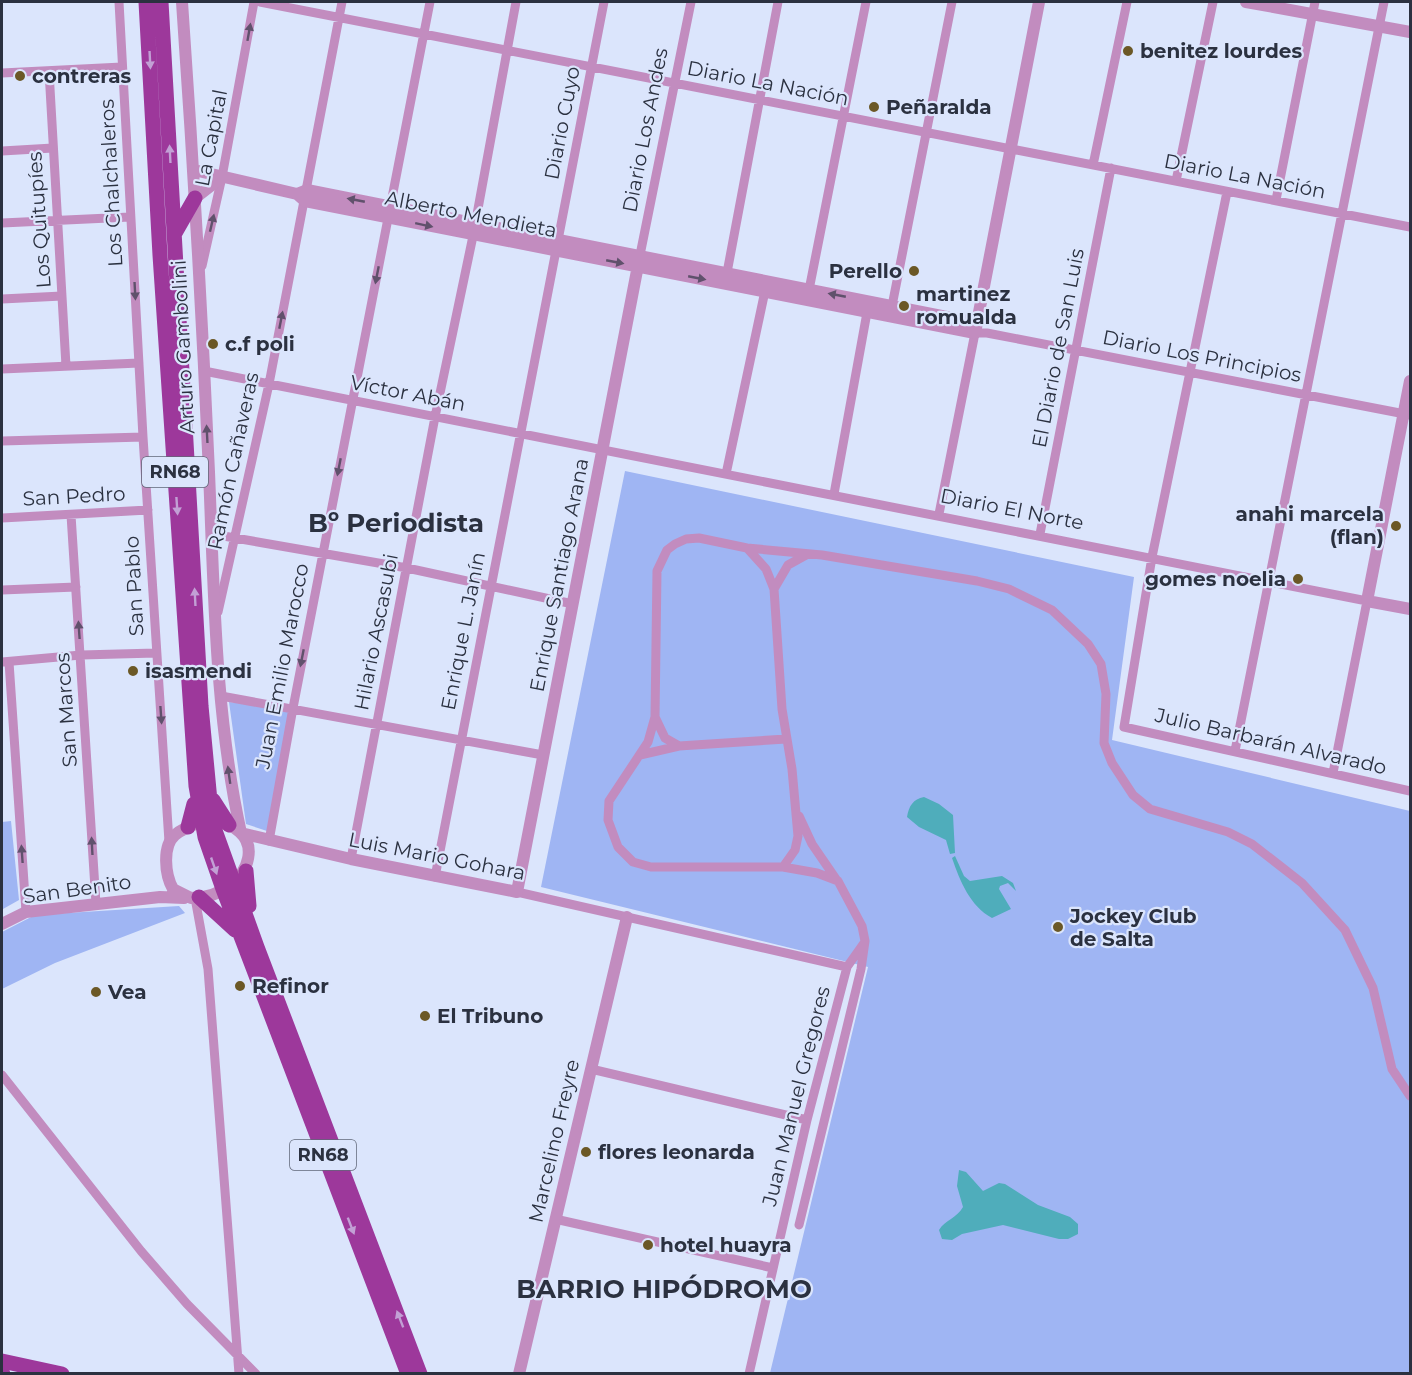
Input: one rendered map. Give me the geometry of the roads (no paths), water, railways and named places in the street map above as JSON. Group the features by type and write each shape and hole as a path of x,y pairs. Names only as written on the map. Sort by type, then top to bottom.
{"main road":[{"name":"RN68","path":"146,2 201,782"},
{"name":"RN68","path":"161,2 175,233 201,782 200,824 257,947 420,1374"},
{"path":"175,233 195,198"},
{"path":"201,782 215,806 235,829"},
{"path":"247,869 257,947"},
{"name":"RN68","path":"228,886 240,936 408,1374"},
{"path":"195,898 240,936"},
{"path":"2,1361 62,1374"}],"street":[{"name":"Los Chalchaleros","path":"119,2 139,363"},
{"name":"Arturo Gambolini","path":"182,2 194,170 215,623 235,829 248,850 247,869"},
{"name":"La Capital","path":"199,280 222,177 254,2"},
{"name":"Diario La Nación","path":"260,2 1410,227"},
{"name":"Ramón Cañaveras","path":"215,623 269,384 303,195 342,2"},
{"name":"Juan Emilio Marocco","path":"228,886 247,869 269,841 430,2"},
{"name":"Hilario Ascasubi","path":"351,859 375,723 473,236 516,2"},
{"name":"Diario Cuyo","path":"558,245 604,2"},
{"name":"Diario Los Andes","path":"640,261 691,2"},
{"path":"726,278 778,2"},
{"path":"808,295 866,2"},
{"path":"891,311 952,2"},
{"path":"939,514 980,330 1010,150 1039,2"},
{"path":"1093,165 1127,2"},
{"path":"1176,181 1213,2"},
{"path":"1246,2 1410,32"},
{"path":"1276,200 1315,2"},
{"path":"1235,751 1267,581 1306,396 1340,212 1384,2"},
{"path":"2,73 122,67"},
{"name":"Los Quitupíes","path":"49,71 66,366"},
{"path":"2,151 53,148"},
{"name":"El Diario de San Luis","path":"1040,534 1111,168"},
{"name":"Alberto Mendieta","path":"194,170 390,212 474,223 558,245 640,261"},
{"path":"195,198 222,177"},
{"path":"1152,557 1192,375 1227,192"},
{"name":"Alberto Mendieta","path":"390,212 473,236 558,245"},
{"path":"2,223 130,217"},
{"name":"Enrique L. Janín","path":"435,877 518,433 558,245"},
{"name":"Diario Los Principios","path":"640,261 1192,375 1407,415"},
{"name":"Enrique Santiago Arana","path":"518,892 640,261"},
{"name":"Diario Los Principios","path":"726,278 765,291 808,295"},
{"path":"726,474 765,291"},
{"path":"2,299 62,296"},
{"path":"834,494 868,307"},
{"path":"2,369 139,363"},
{"name":"San Pablo","path":"139,363 169,842"},
{"name":"Víctor Abán","path":"204,371 605,449"},
{"path":"1333,773 1407,415 1410,381"},
{"path":"2,441 143,436"},
{"name":"Diario El Norte","path":"605,449 1410,609"},
{"name":"San Pedro","path":"2,518 148,510"},
{"path":"2,512 2,518"},
{"name":"San Marcos","path":"71,514 96,904"},
{"path":"212,534 236,536 407,568 573,604"},
{"path":"837,881 826,876 783,867 661,868 640,865 625,856 610,829 607,811 615,789 640,755 652,732 655,717 656,582 660,562 667,550 686,539 699,538 747,548 822,555 1001,587 1037,601 1062,618 1088,644 1101,663 1106,694 1104,743 1123,783 1139,801 1150,809 1228,832 1252,844 1302,883 1335,917 1351,941 1373,988 1392,1069 1410,1096"},
{"path":"747,548 766,569 774,589 786,739 796,809 797,844 783,867"},
{"path":"774,589 788,566 807,555"},
{"name":"Julio Barbarán Alvarado","path":"1152,557 1124,727 1410,791"},
{"path":"2,590 76,587"},
{"path":"26,912 5,662 81,655 156,653"},
{"path":"221,696 543,755"},
{"path":"655,717 665,738 679,746"},
{"path":"640,755 679,746 786,739"},
{"path":"796,809 812,844 857,916 865,941 858,981 799,1225"},
{"path":"200,824 169,842 167,857 170,883 177,893 195,898 228,886"},
{"name":"Luis Mario Gohara","path":"200,824 235,829 269,841 435,877 518,892 847,967"},
{"name":"San Benito","path":"160,897 170,883"},
{"name":"San Benito","path":"2,924 26,912 160,897 195,898"},
{"path":"195,898 208,969 239,1374"},
{"name":"Marcelino Freyre","path":"522,1373 555,1219 627,917"},
{"path":"847,967 865,941"},
{"name":"Juan Manuel Gregores","path":"749,1374 807,1120 847,967"},
{"path":"591,1069 807,1120"},
{"path":"2,1075 141,1251 187,1304 256,1374"},
{"path":"555,1219 772,1268"}],"place":[{"name":"benitez lourdes","path":"1128,51"},
{"name":"contreras","path":"20,76"},
{"name":"Peñaralda","path":"874,107"},
{"name":"Perello","path":"914,271"},
{"name":"martinez romualda","path":"904,306"},
{"name":"c.f poli","path":"213,344"},
{"name":"anahi marcela (flan)","path":"1396,526"},
{"name":"gomes noelia","path":"1298,579"},
{"name":"isasmendi","path":"133,671"},
{"name":"Jockey Club de Salta","path":"1058,927"},
{"name":"Refinor","path":"240,986"},
{"name":"Vea","path":"96,992"},
{"name":"El Tribuno","path":"425,1016"},
{"name":"flores leonarda","path":"586,1152"},
{"name":"hotel huayra","path":"648,1245"}],"district":[{"name":"Bº Periodista","path":"396,523"},
{"name":"BARRIO HIPÓDROMO","path":"664,1289"}]}
